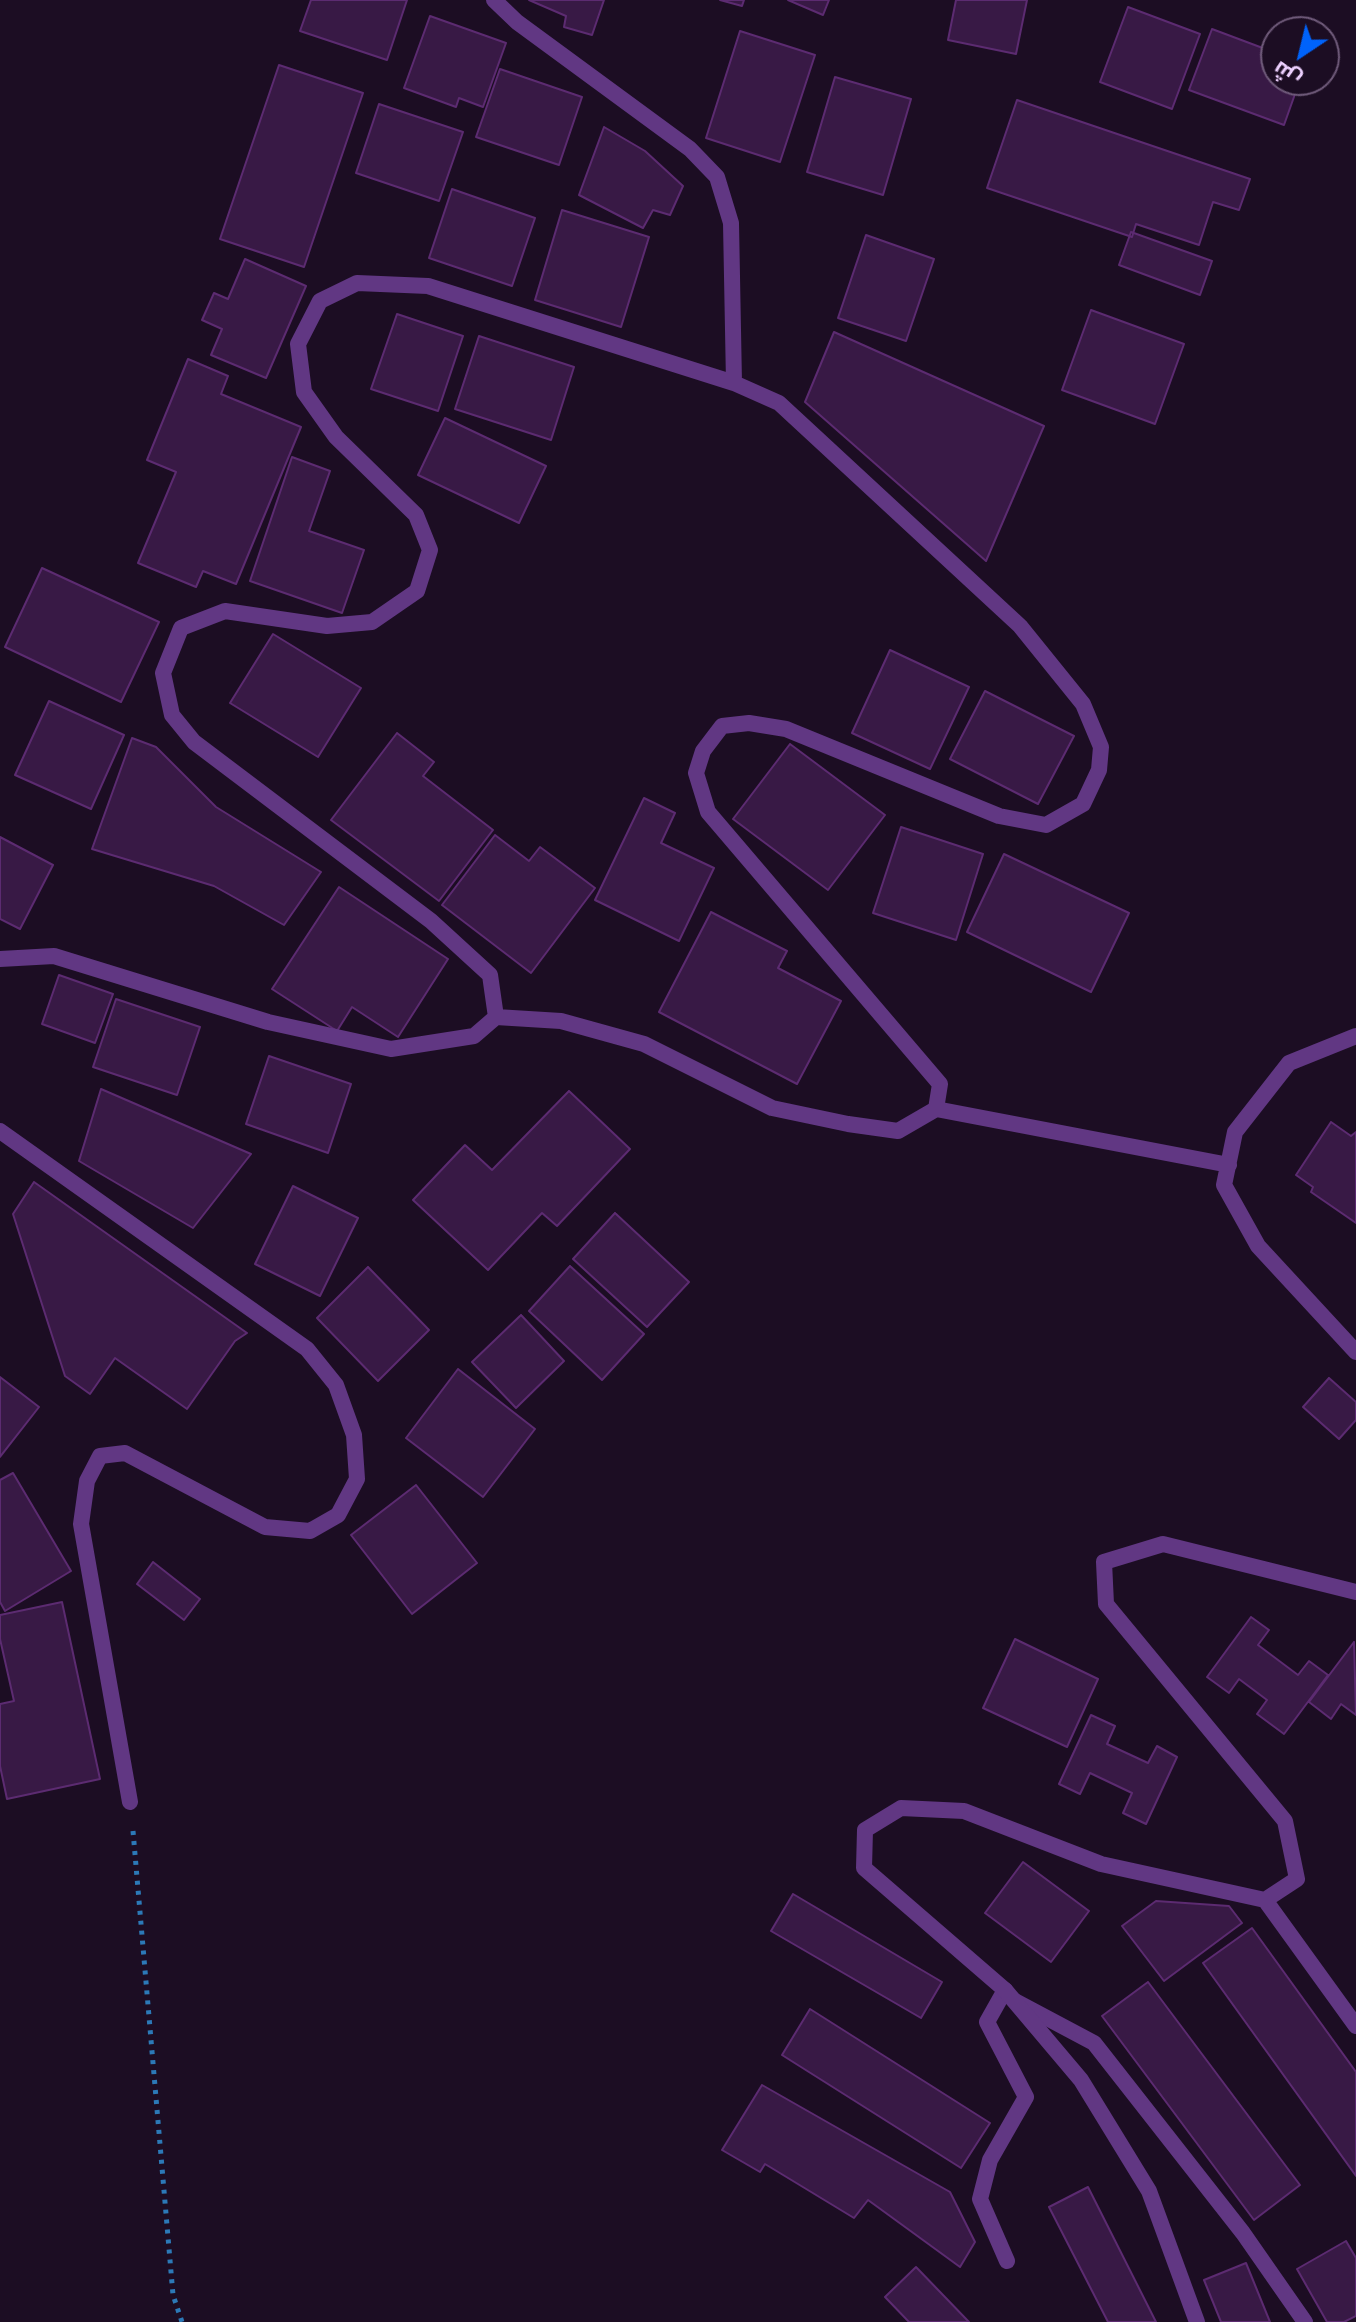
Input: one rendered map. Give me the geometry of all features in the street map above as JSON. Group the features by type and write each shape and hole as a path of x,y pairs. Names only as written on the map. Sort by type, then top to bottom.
{"street":[{"path":"494,0 517,22 690,149 717,177 731,223 734,383"},
{"path":"496,1017 490,975 431,921 194,742 172,715 163,673 181,628 225,611 327,626 372,622 417,591 430,550 416,515 336,437 304,392 298,344 320,301 357,283 428,286 734,383 779,403 1020,626 1083,704 1101,747 1099,770 1083,804 1046,825 999,816 786,729 749,723 722,726 703,751 696,773 708,812 940,1084 936,1109"},
{"path":"0,959 54,956 268,1022 391,1049 474,1036 496,1017 561,1021 644,1044 772,1108 898,1131 936,1109 1229,1165"},
{"path":"1356,1036 1289,1063 1235,1132 1224,1185 1258,1246 1356,1352"},
{"path":"0,1131 307,1349 336,1385 354,1435 357,1479 338,1515 310,1531 265,1527 125,1453 100,1456 87,1481 81,1524 130,1802"},
{"path":"1265,1900 1297,1879 1285,1821 1106,1604 1104,1562 1163,1544 1356,1592"},
{"path":"1197,2322 1149,2191 1081,2080 1009,1995 864,1868 865,1830 901,1808 964,1811 1101,1864 1265,1900 1356,2026"},
{"path":"1007,2261 980,2199 990,2160 1026,2097 987,2022 1009,1995"},
{"path":"1009,1995 1094,2043 1243,2233 1305,2322"}],"path":[{"path":"130,1802 173,2295 182,2322"}],"building":[{"path":"311,0 407,0 387,60 300,31"},
{"path":"529,0 604,0 592,35 564,27 566,16"},
{"path":"720,0 744,0 742,6"},
{"path":"788,0 829,0 823,15"},
{"path":"956,0 1027,0 1016,54 948,40"},
{"path":"1128,7 1200,34 1172,109 1100,82"},
{"path":"430,16 506,43 483,107 459,98 456,107 404,88"},
{"path":"1212,29 1260,47 1260,96 1294,96 1284,125 1189,90"},
{"path":"740,31 815,55 780,162 706,138"},
{"path":"279,65 363,93 304,267 220,239"},
{"path":"500,69 582,97 559,165 476,137"},
{"path":"835,77 911,99 883,195 807,172"},
{"path":"1017,100 1250,179 1239,210 1213,202 1199,245 1136,224 1132,237 987,188"},
{"path":"379,104 463,132 439,201 356,173"},
{"path":"604,127 645,151 683,186 670,215 653,210 643,228 579,195"},
{"path":"452,189 535,218 512,286 429,258"},
{"path":"562,210 649,237 621,327 535,300"},
{"path":"1131,232 1212,261 1200,295 1119,265"},
{"path":"866,235 934,259 906,341 838,318"},
{"path":"245,259 306,286 266,378 211,355 222,329 202,320 214,293 228,299"},
{"path":"1091,310 1184,344 1155,424 1062,390"},
{"path":"397,314 463,336 438,411 371,389"},
{"path":"834,332 1044,426 986,561 805,402"},
{"path":"479,336 574,367 551,440 455,409"},
{"path":"188,359 228,376 221,394 301,427 236,584 203,571 196,587 138,563 176,472 147,460"},
{"path":"445,418 546,466 519,523 418,475"},
{"path":"292,457 330,471 309,531 364,550 342,613 250,581"},
{"path":"42,568 159,622 121,702 5,647"},
{"path":"273,634 361,688 318,757 230,703"},
{"path":"890,650 969,687 930,769 852,733"},
{"path":"985,691 1074,736 1038,804 950,759"},
{"path":"49,701 124,735 91,809 15,775"},
{"path":"397,733 434,762 423,776 493,830 439,901 331,820"},
{"path":"132,738 156,747 216,807 321,872 284,925 214,886 92,849"},
{"path":"790,744 885,815 828,890 733,819"},
{"path":"644,798 675,813 661,843 714,868 679,941 595,900"},
{"path":"901,827 983,854 956,940 873,913"},
{"path":"495,835 529,861 540,847 595,888 531,973 442,905"},
{"path":"0,837 53,865 20,929 0,919"},
{"path":"1004,854 1129,913 1091,992 967,932"},
{"path":"339,887 448,959 398,1037 352,1007 337,1031 272,989"},
{"path":"711,912 787,951 778,968 841,1001 797,1084 659,1012"},
{"path":"59,975 113,994 95,1043 42,1024"},
{"path":"116,999 200,1027 177,1095 93,1067"},
{"path":"269,1056 351,1084 328,1153 246,1124"},
{"path":"101,1089 251,1154 193,1228 79,1161"},
{"path":"569,1091 630,1149 557,1226 542,1213 488,1270 413,1200 465,1145 492,1170"},
{"path":"1331,1122 1351,1136 1356,1132 1356,1223 1311,1192 1313,1187 1296,1175"},
{"path":"34,1182 247,1333 235,1341 187,1409 115,1358 90,1394 65,1376 13,1214"},
{"path":"293,1186 358,1218 320,1296 255,1264"},
{"path":"615,1213 689,1282 647,1327 573,1259"},
{"path":"570,1266 644,1334 602,1380 529,1311"},
{"path":"368,1267 429,1330 378,1381 317,1318"},
{"path":"521,1315 564,1361 516,1408 472,1362"},
{"path":"458,1369 535,1429 483,1497 406,1438"},
{"path":"0,1377 39,1407 0,1457"},
{"path":"1329,1378 1356,1402 1356,1420 1339,1439 1303,1407"},
{"path":"13,1473 71,1571 5,1611 0,1602 0,1480"},
{"path":"416,1485 477,1563 412,1614 351,1535"},
{"path":"153,1562 200,1599 184,1620 137,1584"},
{"path":"62,1602 100,1779 7,1799 0,1766 0,1704 14,1701 0,1639 0,1615"},
{"path":"1251,1617 1269,1630 1258,1645 1298,1675 1309,1661 1328,1675 1284,1734 1257,1714 1267,1700 1239,1679 1229,1693 1207,1677"},
{"path":"1015,1639 1098,1679 1067,1747 983,1708"},
{"path":"1354,1642 1356,1715 1341,1704 1331,1719 1309,1702"},
{"path":"1091,1715 1115,1726 1107,1744 1148,1763 1157,1746 1177,1757 1146,1824 1123,1813 1132,1793 1090,1773 1080,1794 1059,1784"},
{"path":"1023,1862 1089,1911 1051,1962 985,1913"},
{"path":"793,1894 942,1982 921,2018 771,1931"},
{"path":"1156,1901 1229,1906 1242,1923 1164,1981 1122,1926"},
{"path":"1252,1928 1356,2072 1356,2176 1203,1963"},
{"path":"1148,1982 1300,2185 1254,2220 1102,2016"},
{"path":"810,2009 990,2123 961,2168 782,2055"},
{"path":"762,2085 950,2192 975,2242 960,2267 868,2200 854,2218 765,2164 760,2172 722,2150"},
{"path":"1088,2187 1156,2322 1108,2322 1049,2207"},
{"path":"1346,2241 1356,2258 1356,2316 1344,2322 1327,2322 1297,2269"},
{"path":"1246,2263 1270,2322 1221,2322 1204,2280"},
{"path":"916,2267 969,2322 909,2322 885,2297"}]}
